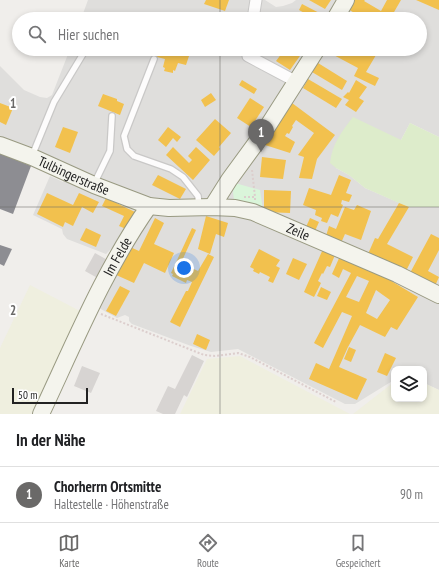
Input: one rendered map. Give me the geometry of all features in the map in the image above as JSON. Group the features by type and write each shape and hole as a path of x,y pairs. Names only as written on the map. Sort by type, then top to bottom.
{"main road":[{"path":"339,12 346,0"},
{"path":"206,207 229,180 250,151 312,56"},
{"name":"Tulbingerstraße","path":"0,145 32,157 94,185 149,206"},
{"name":"Zeile","path":"149,206 236,208 253,212 397,274 439,295"},
{"name":"Im Felde","path":"41,414 89,309 131,232 149,206"}],"street":[{"path":"255,12 256,0"},
{"path":"248,56 295,81"}],"lane":[{"path":"32,157 54,102 82,56"},
{"path":"154,59 124,136 127,149 134,156 171,169 183,178 206,207"},
{"path":"94,185 110,151 112,116"}],"path":[{"path":"250,151 255,197"},
{"path":"89,309 204,355 215,356 238,354 250,357 336,402"}],"shaded area":[{"path":"88,0 265,0 276,7 292,3 296,0 439,0 439,137 410,123 401,140 336,168 349,175 365,188 409,207 439,207 439,390 427,384 427,366 391,366 391,382 355,404 345,404 238,349 211,352 132,324 129,321 129,317 125,315 117,318 99,308 98,305 119,241 106,254 67,239 63,234 62,229 33,215 50,176 63,182 68,166 38,154 38,151 32,147 27,150 0,137 0,66 24,90 40,97 47,98 52,95 67,56 427,56 427,12 84,12"}],"green space":[{"path":"353,117 401,140 410,123 439,137 439,207 409,207 399,203 365,188 349,175 330,163 335,144"},
{"path":"235,183 260,190 263,210 234,200 233,192"},
{"path":"30,285 80,311 31,414 0,414 0,348"},
{"path":"240,356 350,414 180,414 207,359"},
{"path":"391,384 391,402 427,402 427,384 439,390 439,414 353,414"}],"building: Wohnen":[{"path":"206,0 229,0 225,11 204,4"},
{"path":"309,0 331,0 325,9"},
{"path":"353,0 365,0 364,1 381,11 387,0 401,0 394,12 353,12 348,9"},
{"path":"416,0 439,0 439,10"},
{"path":"302,4 317,12 303,12 299,10"},
{"path":"153,56 189,56 186,65 178,63 175,71 173,70 173,73 164,71 165,68 163,67 165,59"},
{"path":"280,56 300,56 290,70 276,61"},
{"path":"336,56 375,56 366,72 379,78 375,86 354,76 358,68"},
{"path":"318,63 347,81 342,90 312,72"},
{"path":"308,79 342,99 336,108 303,88"},
{"path":"242,80 257,89 254,94 239,85"},
{"path":"356,80 367,87 359,98 364,101 356,112 345,105 349,100 343,97 348,92 349,93"},
{"path":"211,93 216,100 205,107 201,100"},
{"path":"103,94 117,99 117,101 124,104 120,115 98,106"},
{"path":"250,98 264,107 251,127 237,118"},
{"path":"0,103 13,108 6,125 0,122"},
{"path":"292,103 335,135 317,159 312,179 299,178 304,157 298,155 314,133 296,120 289,134 287,133 285,136 295,142 290,153 265,145"},
{"path":"215,119 231,133 219,147 220,149 214,156 196,140"},
{"path":"63,127 78,132 70,153 55,147"},
{"path":"168,127 181,137 177,142 173,138 166,147 158,140"},
{"path":"173,147 189,163 192,160 188,156 196,147 210,160 193,180 166,155"},
{"path":"262,157 286,160 283,179 260,177"},
{"path":"158,175 186,189 180,199 152,185"},
{"path":"339,175 351,180 346,193 352,195 349,202 342,200 341,204 343,205 338,217 331,214 327,223 321,221 322,218 315,215 316,210 303,205 309,188 331,195"},
{"path":"264,190 291,191 290,213 264,212"},
{"path":"47,193 73,205 79,193 99,202 93,213 82,207 73,226 65,222 63,227 37,214"},
{"path":"106,198 135,212 126,229 119,226 124,216 102,206"},
{"path":"399,203 409,207 387,244 413,257 406,271 380,258 368,254 375,238 378,239"},
{"path":"357,205 371,211 361,240 345,234 341,243 326,236 329,226 336,229 345,207 354,210"},
{"path":"206,216 228,223 224,237 216,234 210,254 198,249"},
{"path":"155,218 164,223 154,244 174,253 165,273 144,263 134,283 114,274 128,246 139,251"},
{"path":"310,218 319,222 315,231 306,227"},
{"path":"86,228 101,235 96,247 80,240"},
{"path":"192,228 196,230 181,263 198,271 208,254 214,257 180,327 170,322 192,282 187,280 186,283 172,276 173,274 171,273"},
{"path":"431,234 439,238 439,250 428,271 439,277 435,286 410,273"},
{"path":"259,249 280,260 276,266 280,268 273,283 268,281 270,277 260,272 259,274 253,271 254,269 250,267"},
{"path":"323,249 335,255 330,267 327,266 318,281 321,283 314,297 304,292"},
{"path":"340,256 383,276 418,297 397,330 391,327 385,337 360,325 339,367 367,379 357,400 309,379 316,363 329,369 352,316 342,312 323,348 314,343 351,273 343,269 339,278 332,274","holes":["357,276 369,281 359,302 346,297","376,290 390,300 377,319 366,313"]},
{"path":"293,258 307,264 299,280 286,274"},
{"path":"120,286 130,291 116,316 106,311"},
{"path":"321,287 331,292 327,300 317,296"},
{"path":"197,334 210,340 206,350 193,344"},
{"path":"349,347 356,350 351,362 344,359"},
{"path":"385,353 396,358 387,376 377,372"}],"building: Industrie":[{"path":"0,153 31,166 13,214 0,209"},
{"path":"0,245 12,249 4,266 0,264"}],"building: Sonstige":[{"path":"95,253 111,262 101,280 85,271"},
{"path":"192,355 204,361 187,397 184,395 175,414 163,414 156,411 168,386 175,389"},
{"path":"82,366 100,373 91,393 74,386"}],"place":[{"name":"Chorherrn Ortsmitte","path":"261,152"}]}
